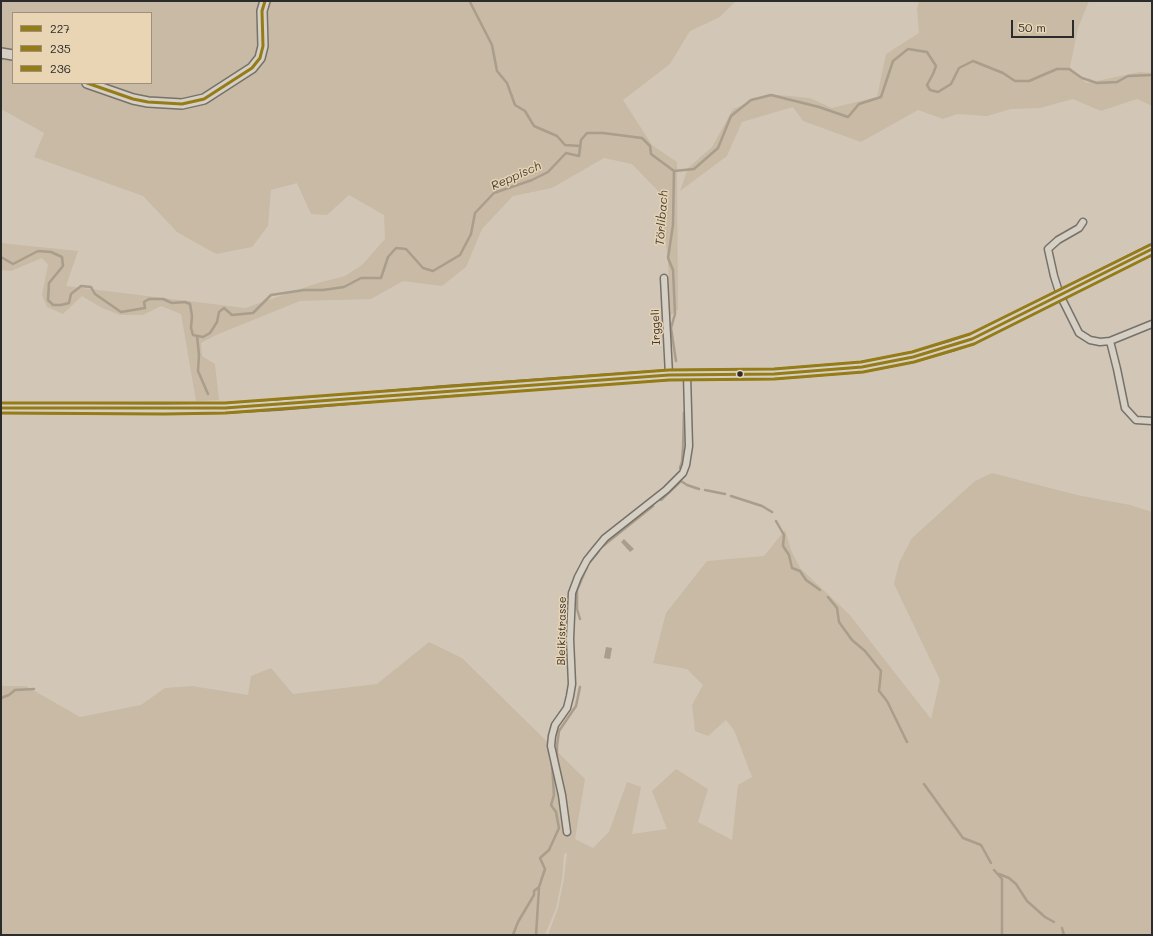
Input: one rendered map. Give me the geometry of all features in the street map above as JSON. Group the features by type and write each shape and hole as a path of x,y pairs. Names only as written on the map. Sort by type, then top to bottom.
{"main road":[{"path":"90,84 133,99 148,102 182,104 198,101 214,93 248,71 258,62 263,50 262,11 265,1"},
{"path":"1,53 12,55"},
{"path":"1,408 164,409 278,405 472,388 669,375 740,375 797,372 862,366 913,357 972,339 1152,249"}],"street":[{"path":"1083,222 1079,228 1058,240 1048,248 1060,295 1079,333 1090,340 1100,342 1110,341 1152,324"},
{"name":"Irggeli","path":"664,278 666,301 665,326 669,375"},
{"path":"1110,341 1125,408 1136,420 1152,421"},
{"name":"Bleikistrasse","path":"567,832 562,795 551,746 555,726 566,708 572,684 570,639 571,602 574,589 578,577 587,560 605,538 658,497 683,473 686,465 689,438 687,375"}],"shaded area":[{"path":"1,1 736,1 720,17 690,31 670,64 623,100 652,145 677,162 678,310 670,316 668,261 660,193 632,164 604,158 552,188 513,196 482,229 466,267 442,286 403,281 371,299 300,301 216,335 201,343 202,356 215,364 219,400 196,401 181,314 161,306 143,315 120,315 102,308 82,296 63,314 47,307 42,295 48,265 42,258 11,271 1,270 1,243 78,251 66,286 245,308 318,283 345,276 362,265 385,239 384,215 349,195 327,215 311,214 297,183 271,190 268,226 252,247 216,254 177,232 143,196 34,157 44,133 1,109"},
{"path":"919,1 1089,1 1078,28 1070,67 1087,83 1140,72 1152,73 1152,106 1137,99 1101,111 1073,99 1040,108 1011,109 987,116 957,114 943,119 918,110 861,142 803,121 793,107 742,122 727,156 680,191 688,168 712,147 733,109 769,94 810,98 832,108 877,97 886,54 919,33 917,9"},
{"path":"992,473 1077,495 1130,505 1152,512 1152,935 548,935 558,908 564,879 567,853 564,854 562,879 556,908 545,935 1,935 1,686 26,686 80,717 141,705 165,688 192,686 248,695 251,676 271,668 293,694 377,684 429,642 462,658 585,779 575,839 593,848 609,832 627,782 641,787 632,834 667,829 652,791 676,769 708,789 698,822 732,840 738,785 752,777 734,730 726,720 708,736 695,731 692,705 703,685 687,669 653,663 666,613 707,561 764,556 785,530 791,550 800,568 849,614 931,719 940,680 894,584 899,563 912,538 975,481"},
{"path":"624,539 634,549 630,552 621,542"},
{"path":"606,647 612,648 610,659 604,658"}],"waterway":[{"path":"470,1 492,45 497,71 507,83 515,105 525,111 534,126 557,136 565,145 580,146"},
{"name":"Reppisch","path":"1,257 13,264 38,251 51,252 62,257 63,266 49,283 48,300 53,305 69,303 71,294 81,286 91,287 95,294 121,312 145,308 144,302 149,299 163,299 172,303 185,302 190,304 192,316 191,328 193,335 203,337 210,333 217,322 219,312 224,308 232,315 253,313 271,295 304,290 323,290 344,287 361,278 381,278 388,257 396,248 406,249 423,268 433,271 460,255 471,234 475,213 494,193 532,180 548,172 566,153 579,156 581,140 587,133 603,133 642,138 650,146 651,154 674,171 694,169 718,148 731,116 751,100 771,95 819,107 848,117 859,104 881,97 893,61 908,49 927,52 936,66 927,85 930,90 938,92 951,84 959,68 973,61 1003,73 1015,81 1029,81 1057,69 1069,69 1082,78 1097,83 1117,82 1128,76 1152,75"},
{"name":"Törlibach","path":"674,171 673,225 668,258 673,270 675,314 671,328 676,361"},
{"path":"197,336 199,355 198,371 208,394"},
{"name":"Törlibach","path":"680,468 682,462 684,413"},
{"path":"681,481 687,485 699,489"},
{"path":"661,500 681,481"},
{"path":"705,490 725,494"},
{"path":"731,496 762,506 772,512"},
{"path":"603,546 653,506"},
{"path":"776,521 784,535 783,546 789,555 792,568 800,571 806,580 820,590"},
{"path":"590,562 599,551"},
{"path":"580,619 577,609 577,590 587,567"},
{"path":"828,597 837,608 839,622 852,640 865,651 881,671 879,691 887,701 907,742"},
{"path":"557,759 559,731 576,706 580,687"},
{"path":"1,698 9,695 15,690 34,689"},
{"path":"513,935 518,922 534,895 534,891 539,887 545,869 540,858 549,850 559,828 556,812 551,805 554,795 552,765"},
{"path":"924,784 963,838 981,845 991,863"},
{"path":"994,870 1002,879 1002,935"},
{"path":"999,874 1009,878 1016,884 1027,901 1045,917 1054,922"},
{"path":"536,935 539,888"},
{"path":"1062,928 1064,935"}],"transit line":[{"name":"227","path":"90,84 133,99 148,102 182,104 204,99 252,68 260,58 263,46 262,11 265,1"},
{"name":"236","path":"1,403 225,403 669,370 774,369 861,362 912,352 970,334 1150,245"},
{"name":"227","path":"1,408 225,408 669,375 774,374 862,367 913,357 972,339 1152,249"},
{"name":"235","path":"1,413 225,413 669,380 774,379 863,372 914,362 974,344 1152,255"}]}
